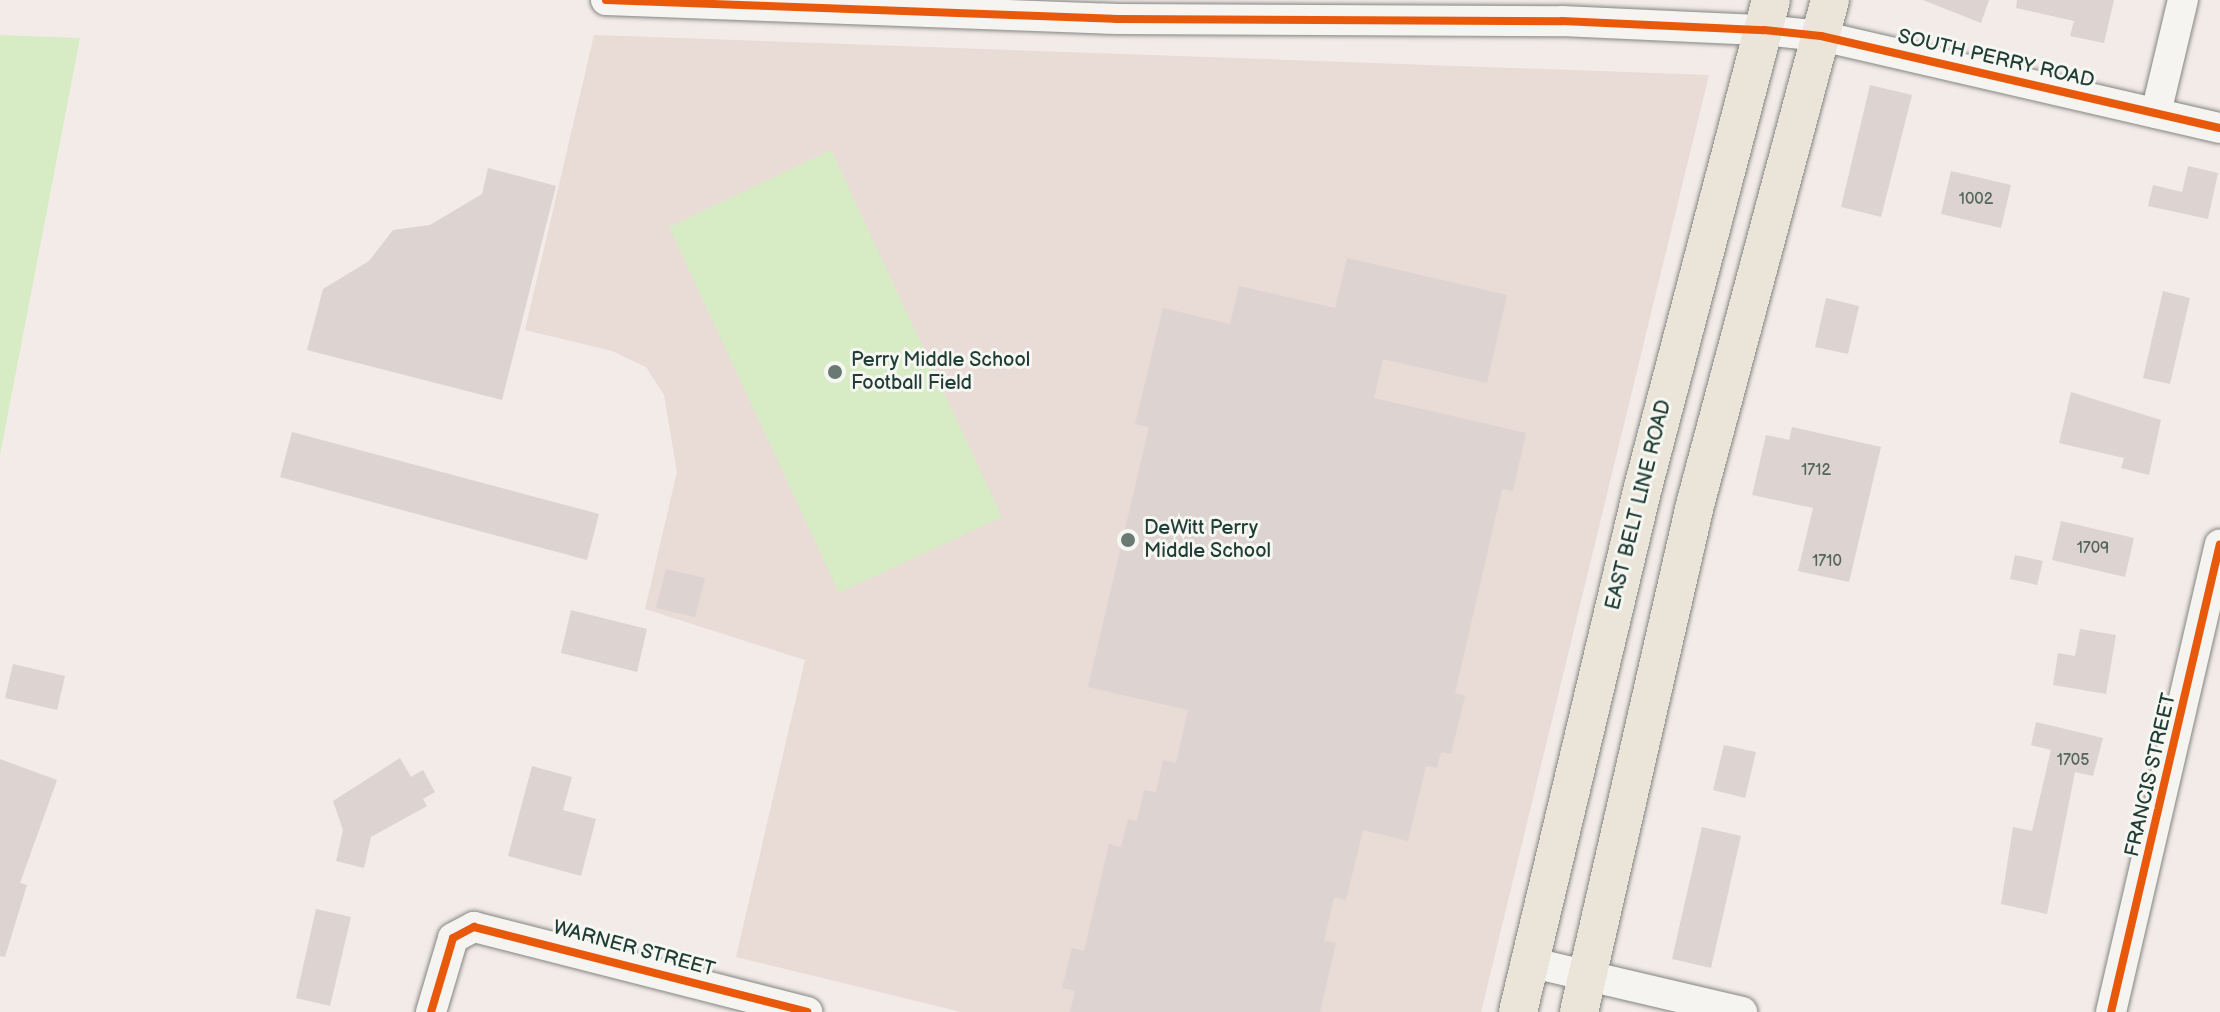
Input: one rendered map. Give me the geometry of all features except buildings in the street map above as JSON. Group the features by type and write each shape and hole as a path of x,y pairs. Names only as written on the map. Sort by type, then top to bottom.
{"main road":[{"name":"EAST BELT LINE ROAD","path":"1518,1012 1678,345 1768,15"},
{"path":"1584,994 1695,505 1826,18"}],"street":[{"name":"SOUTH PERRY ROAD","path":"606,0 1361,12 1562,21 1768,15 1826,18 2156,113 2220,128"},
{"path":"2156,113 2183,0"},
{"name":"FRANCIS STREET","path":"2111,1012 2220,545"},
{"name":"WARNER STREET","path":"431,1012 453,938 474,927 503,930 807,1012"},
{"path":"1529,962 1584,994 1742,1012"}],"shaded area":[{"name":"DeWitt Perry Middle School","path":"594,35 1709,75 1481,1012 961,1012 736,957 805,660 645,609 677,472 664,395 646,367 612,351 525,330"}],"green space":[{"path":"0,35 80,38 0,455"},
{"name":"Perry Middle School Football Field","path":"831,150 1002,517 839,593 669,227"}],"cycle path":[{"path":"606,0 1118,19 1562,21 1764,30 1821,36 2220,128"},
{"path":"2111,1012 2220,545"},
{"path":"431,1012 453,938 474,927 807,1012"}],"place":[{"name":"Perry Middle School Football Field","path":"835,372"},
{"name":"DeWitt Perry Middle School","path":"1128,540"}]}
